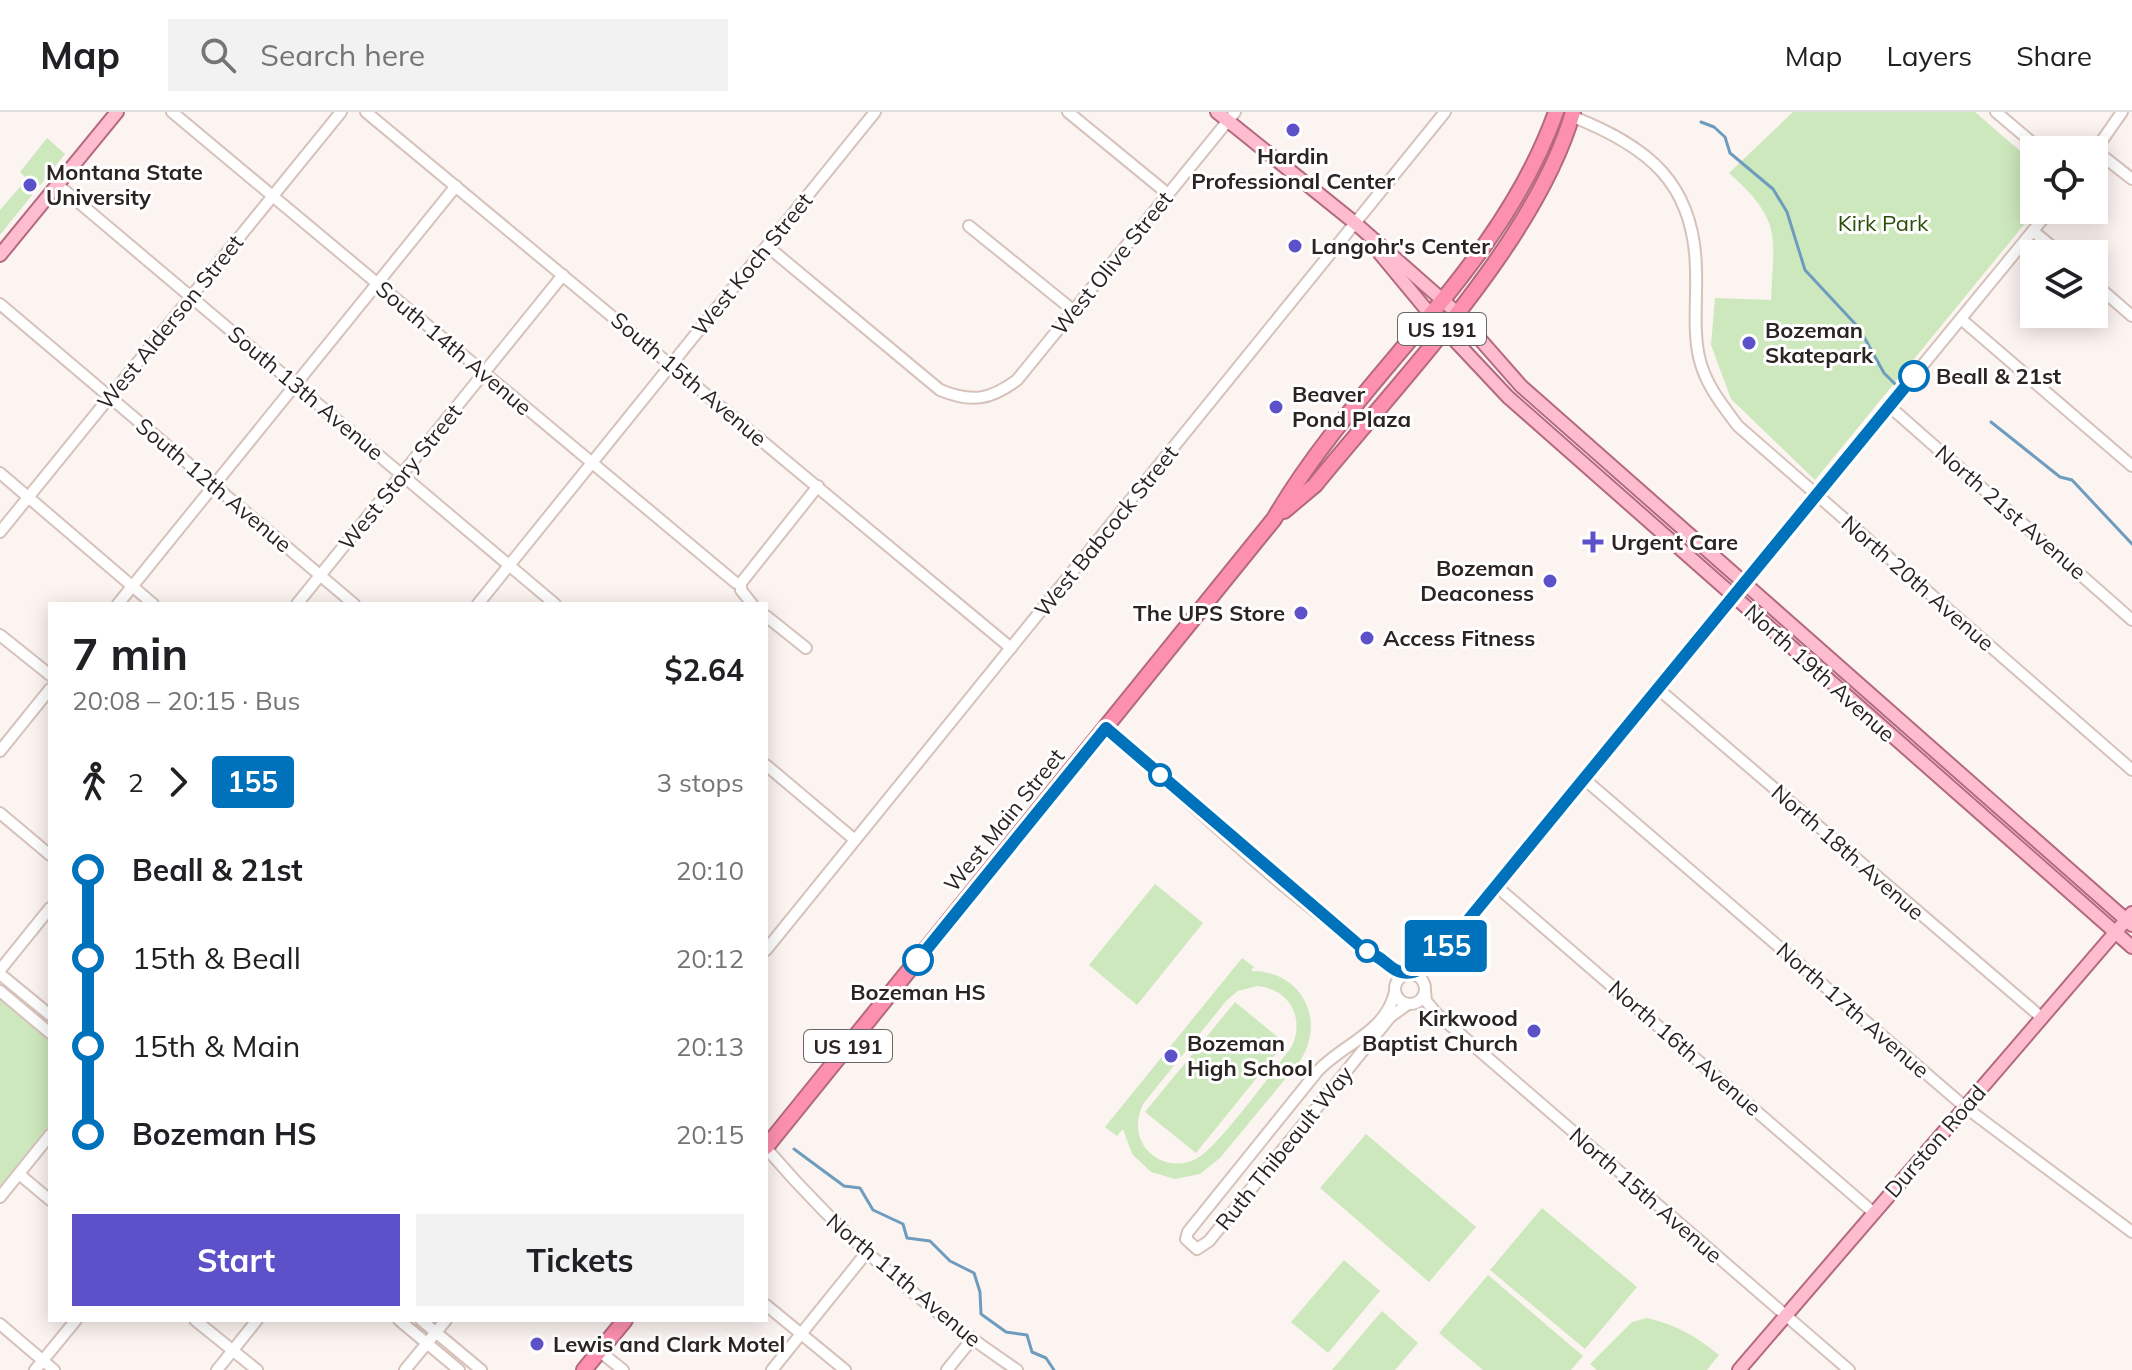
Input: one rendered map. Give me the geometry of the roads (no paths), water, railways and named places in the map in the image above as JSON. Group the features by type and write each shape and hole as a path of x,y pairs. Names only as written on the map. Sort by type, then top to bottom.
{"highway":[{"name":"West Main Street","path":"768,1145 1274,519 1301,474 1443,300 1510,209 1537,158 1556,112"},
{"name":"West Main Street","path":"1274,519 1315,485 1456,312 1524,218 1552,165 1572,114"},
{"path":"584,1370 620,1322"}],"main road":[{"path":"0,255 117,112"},
{"path":"1227,115 1355,223"},
{"name":"North 19th Avenue","path":"1355,223 1456,312 1521,386 1742,584 2130,919"},
{"name":"North 19th Avenue","path":"1355,223 1430,314 1508,397 2132,947"},
{"name":"Durston Road","path":"1739,1370 2041,1017 2130,919"}],"street":[{"name":"South 14th Avenue","path":"172,112 736,583"},
{"name":"West Alderson Street","path":"0,532 341,112"},
{"name":"South 15th Avenue","path":"366,112 1011,648"},
{"name":"West Koch Street","path":"480,602 875,112"},
{"path":"1068,112 1168,194"},
{"path":"1996,112 2024,136"},
{"path":"2105,136 2122,112"},
{"name":"West Babcock Street","path":"768,948 1442,113"},
{"name":"North 20th Avenue","path":"1572,114 1636,146 1677,190 1696,250 1699,357 1708,381 1738,426 2132,770"},
{"name":"West Olive Street","path":"767,246 940,390 963,399 979,400 998,394 1017,380 1168,194 1227,115"},
{"path":"2108,161 2132,179"},
{"name":"South 13th Avenue","path":"57,184 553,602"},
{"path":"120,602 456,186"},
{"path":"1395,989 1400,978 1440,953 2039,224"},
{"path":"969,226 1074,311"},
{"path":"2033,231 2044,240"},
{"name":"West Story Street","path":"299,602 563,275"},
{"path":"2108,295 2132,316"},
{"name":"South 12th Avenue","path":"0,304 352,602"},
{"path":"1961,319 2132,466"},
{"name":"North 21st Avenue","path":"1889,406 2132,620"},
{"path":"0,473 151,602"},
{"path":"750,602 744,597 741,583 818,486"},
{"path":"768,618 806,648"},
{"path":"0,635 48,673"},
{"name":"North 18th Avenue","path":"1656,687 2041,1017"},
{"path":"0,751 48,691"},
{"path":"1106,728 1368,953 1397,971 1419,977 1425,988"},
{"path":"768,767 855,840"},
{"name":"North 17th Avenue","path":"1583,778 1965,1107 2132,1232"},
{"path":"0,813 48,853"},
{"name":"North 16th Avenue","path":"1496,886 1874,1213"},
{"path":"48,911 0,972 48,1013"},
{"path":"1368,953 1400,1000 1410,1004 1421,999 1440,953"},
{"name":"North 15th Avenue","path":"1425,988 1426,1001 1444,1021 1849,1370"},
{"name":"Ruth Thibeault Way","path":"1395,989 1389,1007 1363,1039 1327,1061 1316,1073 1188,1232 1186,1239 1190,1246 1197,1249 1209,1241 1390,1017 1410,1004"},
{"path":"0,991 48,1031"},
{"name":"North 15th Avenue","path":"1410,1004 1444,1021"},
{"path":"0,1197 48,1138"},
{"name":"North 11th Avenue","path":"768,1149 824,1214 972,1339 1017,1370"},
{"path":"19,1174 48,1198"},
{"path":"772,1370 867,1252"},
{"path":"768,1307 845,1370"},
{"path":"39,1365 74,1322"},
{"path":"198,1322 257,1370"},
{"path":"217,1370 255,1322"},
{"path":"401,1322 459,1370"},
{"path":"423,1322 481,1370"},
{"path":"405,1370 444,1322"},
{"path":"0,1324 39,1365 54,1370"},
{"path":"947,1370 972,1339"},
{"path":"599,1351 623,1370"}],"waterway":[{"path":"1701,122 1714,127 1725,137 1730,153 1773,189 1787,212 1805,270 1859,328 1884,373 1896,385"},
{"path":"1991,422 2060,477 2072,480 2132,544"},
{"path":"794,1149 844,1186 860,1188 873,1210 903,1224 907,1238 930,1241 950,1261 974,1273 980,1292 981,1314 1006,1332 1027,1335 1032,1352 1046,1358 1054,1370"}],"place":[{"name":"Hardin Professional Center","path":"1293,130"},
{"name":"Montana State University","path":"30,185"},
{"name":"Langohr's Center","path":"1295,246"},
{"name":"Bozeman Skatepark","path":"1749,343"},
{"name":"Beall & 21st","path":"1914,376"},
{"name":"Beaver Pond Plaza","path":"1276,407"},
{"name":"Urgent Care","path":"1593,542"},
{"name":"Bozeman Deaconess","path":"1550,581"},
{"name":"The UPS Store","path":"1301,613"},
{"name":"Access Fitness","path":"1367,638"},
{"name":"Bozeman HS","path":"918,960"},
{"name":"Kirkwood Baptist Church","path":"1534,1031"},
{"name":"Bozeman High School","path":"1171,1056"},
{"name":"Lewis and Clark Motel","path":"537,1344"}],"park label":[{"name":"Kirk Park","path":"1883,223"}]}
